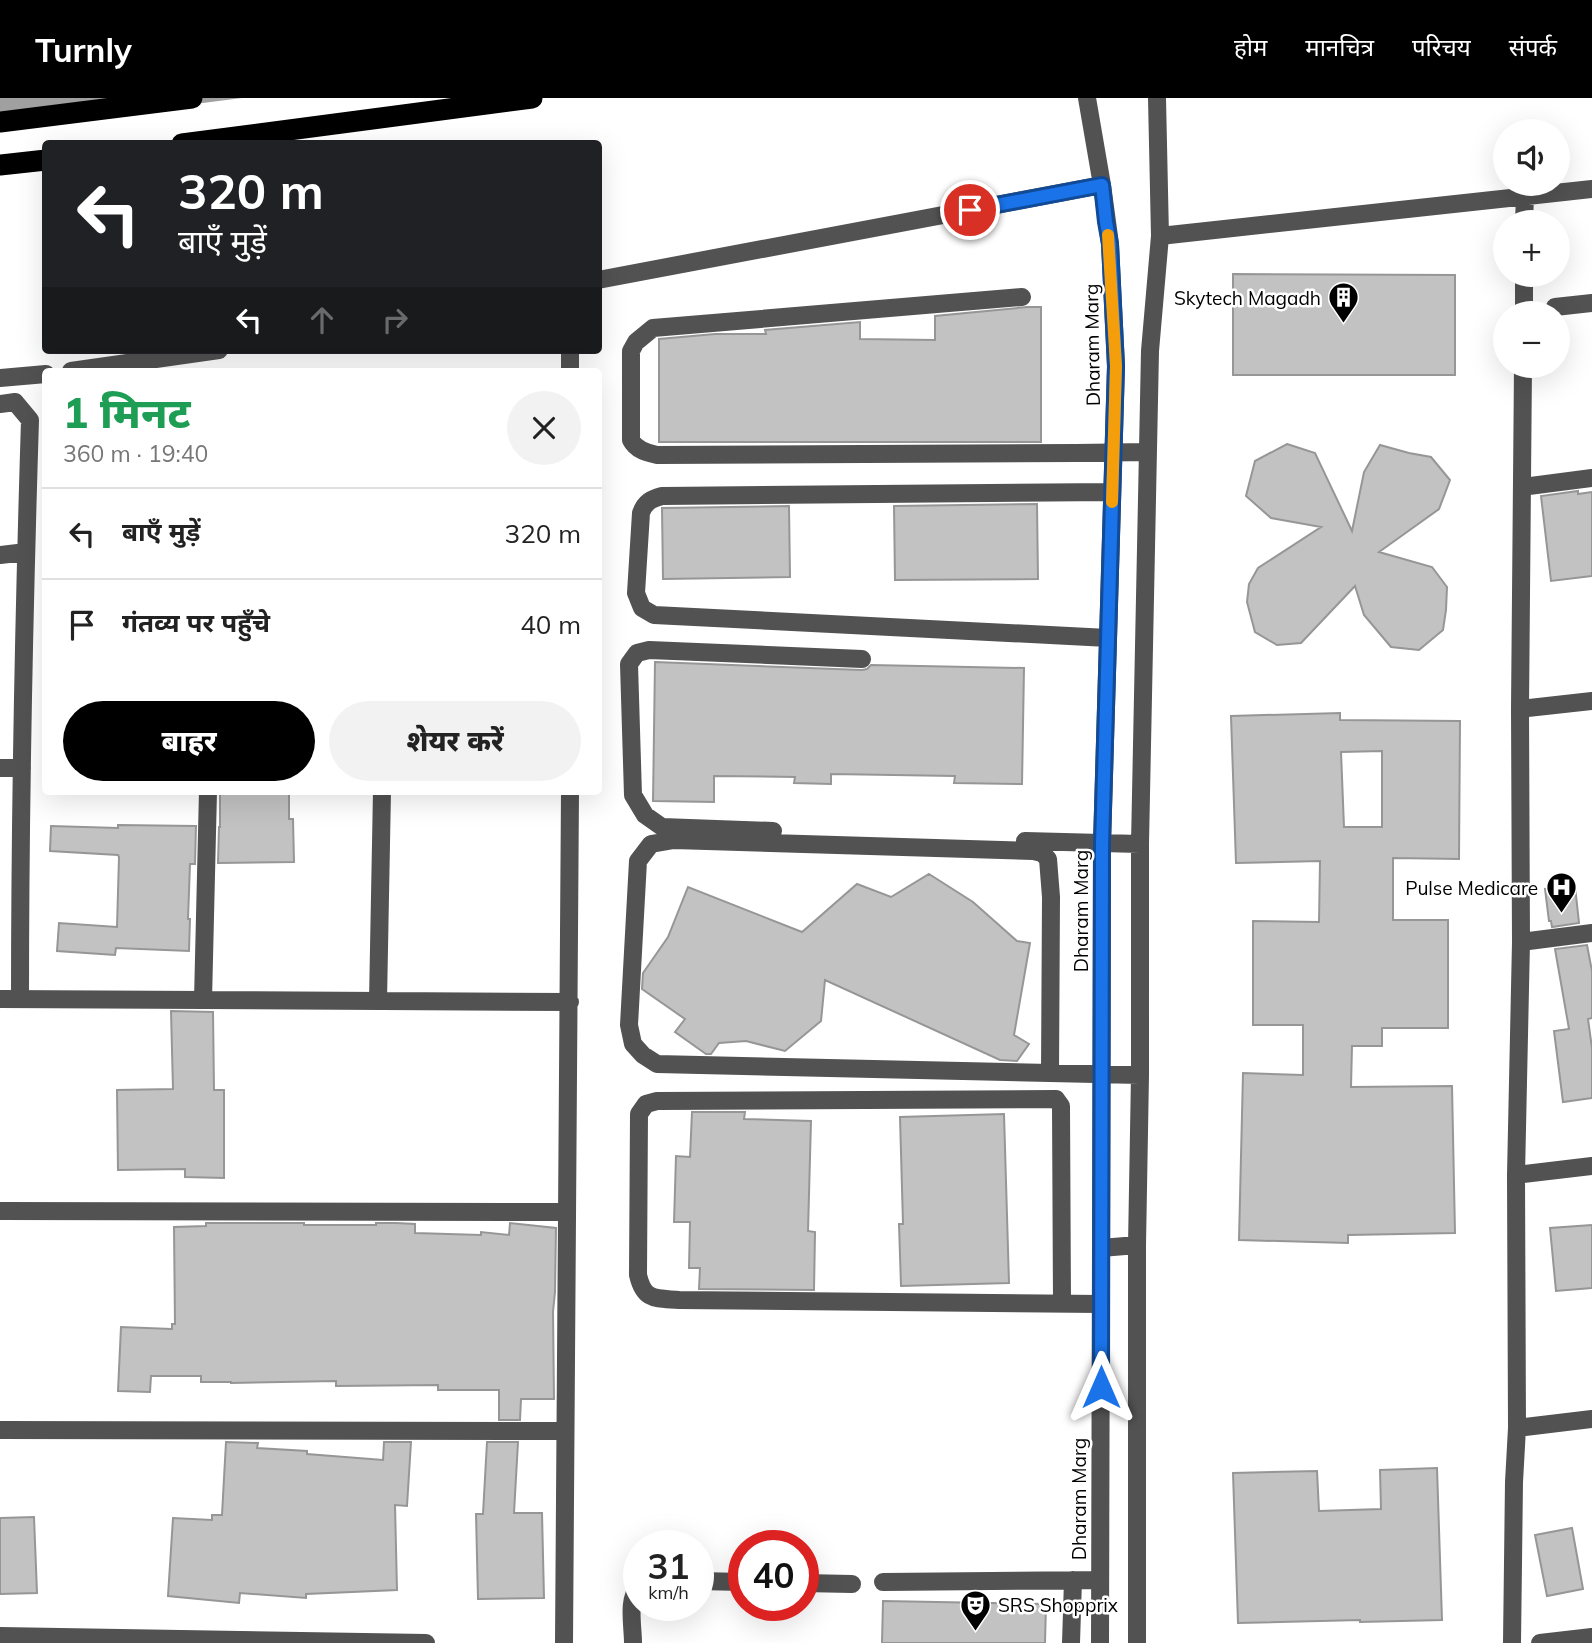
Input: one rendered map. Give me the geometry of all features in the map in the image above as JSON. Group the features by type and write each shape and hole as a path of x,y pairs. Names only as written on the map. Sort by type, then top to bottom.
{"highway":[{"path":"0,122 192,98"},
{"path":"212,140 532,98"},
{"path":"0,165 42,160"}],"street":[{"name":"Dharam Marg","path":"1087,98 1110,244 1115,352 1102,844 1100,1643"},
{"path":"1137,1643 1140,845 1150,351 1160,236 1157,98"},
{"path":"602,279 1102,185"},
{"path":"1570,191 1592,189"},
{"path":"1160,236 1525,196 1524,210"},
{"path":"1022,297 653,328 636,342 631,351 631,440 634,446 657,456 1148,452"},
{"path":"1570,305 1592,303"},
{"path":"92,368 191,354"},
{"path":"0,378 42,374"},
{"path":"1512,1643 1517,1428 1516,1175 1521,942 1523,378"},
{"path":"0,404 15,402 30,419 20,999"},
{"path":"1522,487 1592,478"},
{"path":"1108,638 654,615 642,608 636,593 641,513 651,499 663,496 1112,492"},
{"path":"0,555 26,552"},
{"path":"862,659 649,650 637,653 629,664 634,795 645,815 662,827 1140,845"},
{"path":"1520,709 1592,701"},
{"path":"0,768 22,768"},
{"path":"203,1000 208,795"},
{"path":"378,1001 382,795"},
{"path":"564,1643 570,795"},
{"path":"1050,1073 1051,897 1048,859 1042,853 1019,850 674,840 651,844 638,861 629,1025 633,1044 657,1064 1050,1073 1102,1074 1140,1075"},
{"path":"1521,942 1592,933"},
{"path":"0,999 570,1002"},
{"path":"1062,1304 1061,1106 1056,1099 657,1101 646,1104 639,1115 638,1275 647,1295 679,1300 1062,1304 1101,1304"},
{"path":"1516,1175 1592,1166"},
{"path":"0,1211 567,1212"},
{"path":"1101,1248 1137,1245"},
{"path":"1517,1428 1592,1419"},
{"path":"0,1430 564,1431"},
{"path":"1071,1643 1073,1580"},
{"path":"883,1582 1100,1580"},
{"path":"819,1583 852,1584"},
{"path":"633,1621 634,1643"},
{"path":"0,1636 426,1643"},
{"path":"1540,1643 1592,1637"}],"shaded area":[{"path":"0,98 242,98 0,129"}],"building":[{"name":"Skytech Magadh","path":"1233,274 1455,275 1455,375 1233,375"},
{"path":"1041,307 1041,442 659,442 659,339 715,334 766,334 765,330 860,322 860,339 935,340 935,316"},
{"path":"1287,444 1315,453 1352,531 1364,472 1380,445 1431,457 1450,480 1439,509 1379,552 1432,567 1447,587 1443,630 1419,650 1391,647 1364,615 1355,586 1301,643 1277,645 1255,632 1247,602 1249,584 1258,568 1321,527 1271,518 1246,496 1255,461"},
{"path":"1578,491 1578,494 1592,492 1592,576 1551,581 1541,496"},
{"path":"1037,504 1038,579 895,580 894,506"},
{"path":"789,506 790,577 663,579 662,508"},
{"path":"655,662 862,670 871,665 1024,668 1022,784 954,783 955,776 831,774 831,784 794,783 795,777 714,776 714,802 653,801"},
{"path":"1340,713 1340,720 1460,721 1459,859 1393,858 1393,920 1448,920 1448,1028 1382,1028 1382,1046 1352,1046 1351,1087 1452,1086 1455,1233 1348,1235 1348,1243 1239,1240 1243,1073 1303,1075 1303,1025 1253,1025 1253,921 1319,922 1320,861 1236,863 1231,716","holes":["1382,751 1382,827 1344,827 1341,752"]},
{"path":"220,795 289,795 289,819 293,819 294,862 218,863"},
{"path":"118,825 196,826 195,864 190,864 189,951 116,948 115,955 57,951 59,923 117,927 119,857 50,851 51,826 118,828"},
{"path":"929,874 973,902 1017,941 1030,943 1014,1035 1029,1044 1017,1061 1000,1060 825,980 821,1021 785,1051 746,1041 719,1043 711,1054 706,1054 675,1032 685,1019 642,989 643,973 668,937 688,887 802,932 857,884 891,897"},
{"path":"1575,886 1579,923 1552,927 1545,889"},
{"path":"1587,945 1592,971 1592,1018 1588,1019 1592,1048 1592,1098 1563,1102 1554,1031 1569,1029 1555,949"},
{"path":"171,1011 213,1012 214,1090 224,1090 224,1178 185,1177 185,1169 118,1170 117,1090 173,1089"},
{"path":"692,1112 745,1112 744,1119 811,1121 808,1231 815,1232 814,1290 699,1289 700,1268 689,1268 690,1222 674,1222 676,1156 690,1157"},
{"path":"1004,1114 1009,1283 901,1286 899,1224 903,1224 900,1117"},
{"path":"206,1223 396,1223 415,1224 415,1233 481,1235 481,1232 509,1235 510,1223 556,1228 554,1399 521,1399 520,1420 499,1420 499,1390 438,1390 438,1385 336,1386 336,1381 231,1383 201,1382 201,1376 151,1376 150,1392 118,1391 121,1327 172,1329 172,1324 175,1324 174,1227 206,1226"},
{"path":"1592,1225 1592,1288 1556,1291 1550,1228"},
{"path":"226,1442 258,1443 257,1448 307,1451 307,1454 383,1460 384,1442 411,1442 407,1506 395,1505 397,1590 306,1594 306,1598 240,1593 239,1603 168,1596 173,1518 212,1520 212,1515 222,1515"},
{"path":"487,1442 518,1442 514,1513 542,1513 544,1598 478,1599 476,1514 483,1514"},
{"path":"1437,1468 1442,1620 1238,1623 1233,1473 1317,1471 1319,1511 1381,1509 1380,1470"},
{"path":"34,1517 37,1593 0,1594 0,1518"},
{"path":"1572,1528 1583,1589 1547,1596 1535,1535"},
{"path":"883,1601 1046,1604 1045,1643 882,1643"}],"slow traffic":[{"path":"1108,235 1116,366 1112,502"}],"place":[{"name":"Skytech Magadh","path":"1344,325"},
{"name":"Pulse Medicare","path":"1561,915"},
{"name":"SRS Shopprix","path":"975,1632"}],"route":[{"path":"970,210 1102,185 1110,244 1116,366 1102,844 1101,1387"}]}
